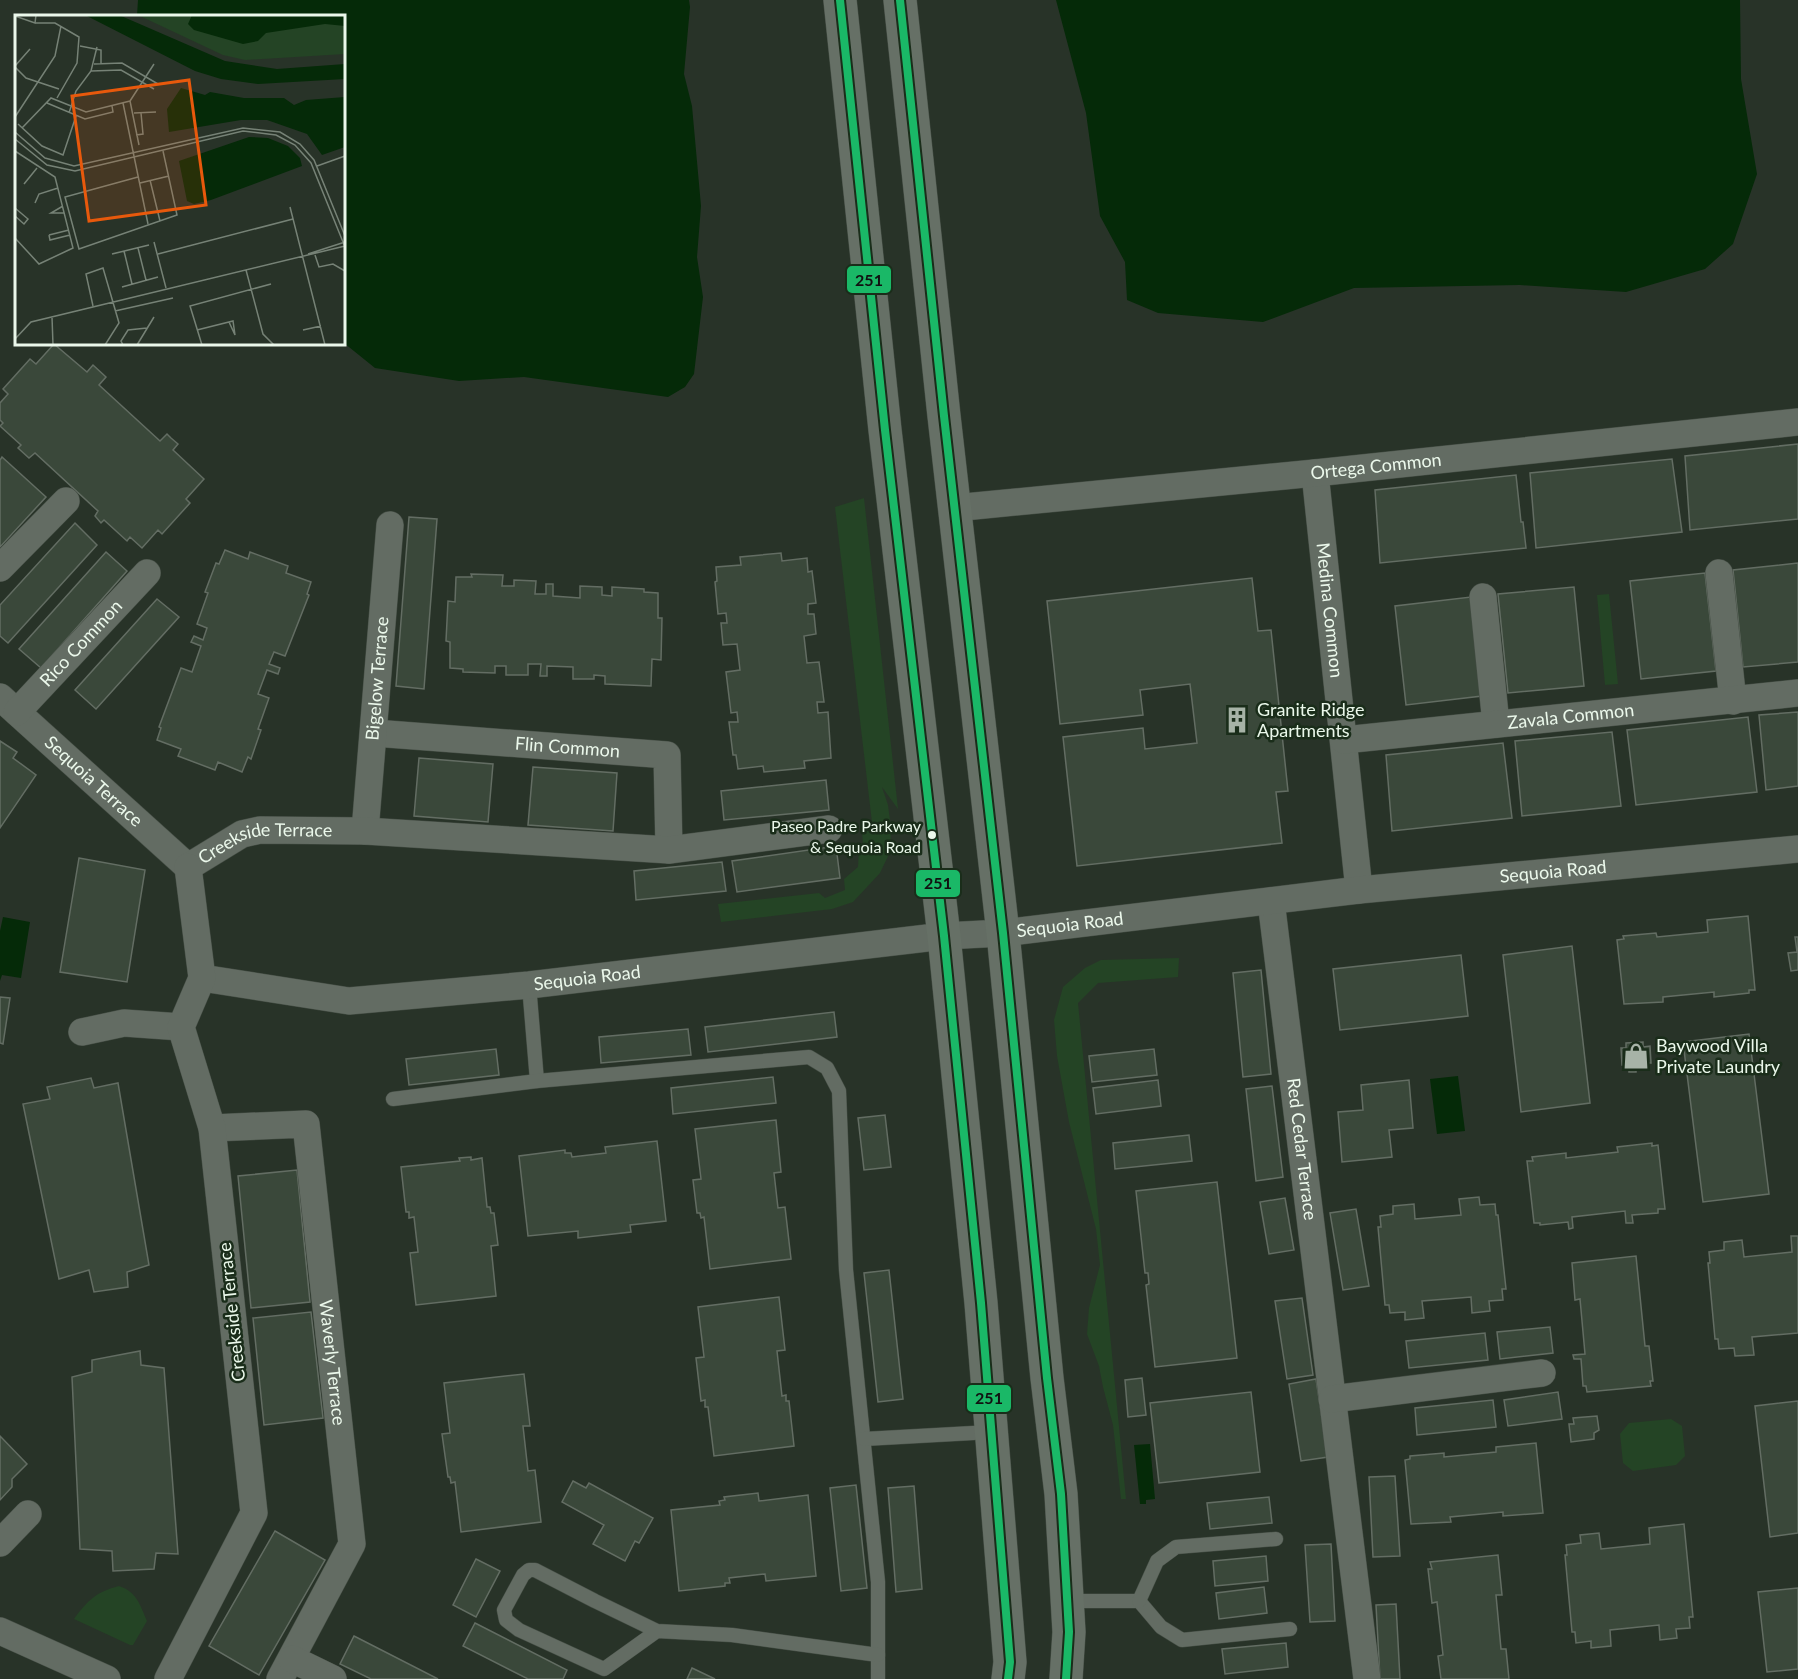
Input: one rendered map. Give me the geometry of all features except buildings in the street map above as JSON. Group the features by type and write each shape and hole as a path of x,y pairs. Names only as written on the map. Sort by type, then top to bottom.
{"main road":[{"path":"840,0 885,430 944,936 981,1303 1010,1662 1008,1679"},
{"path":"900,0 954,508 1003,933 1047,1378 1061,1494 1069,1632 1066,1679"}],"street":[{"name":"Ortega Common","path":"954,508 1798,422"},
{"name":"Medina Common","path":"1315,473 1359,890"},
{"path":"0,568 66,501"},
{"name":"Bigelow Terrace","path":"365,831 390,525"},
{"name":"Rico Common","path":"9,705 147,573"},
{"path":"1719,573 1733,701"},
{"path":"1483,597 1496,724"},
{"name":"Zavala Common","path":"1344,740 1798,693"},
{"name":"Sequoia Terrace","path":"9,705 188,867"},
{"name":"Flin Common","path":"374,733 667,756 669,850"},
{"name":"Creekside Terrace","path":"202,978 188,867 242,834 260,830 365,831 669,850 829,829"},
{"name":"Sequoia Road","path":"202,978 349,1002 529,985 944,936 1003,933 1359,890 1798,849"},
{"name":"Red Cedar Terrace","path":"1271,901 1367,1679"},
{"path":"82,1032 124,1023 181,1027 202,978"},
{"name":"Creekside Terrace","path":"168,1679 254,1513 212,1128 181,1027"},
{"name":"Waverly Terrace","path":"212,1128 306,1124 352,1544 286,1669"},
{"path":"1332,1399 1542,1373"},
{"path":"0,1543 28,1514"},
{"path":"0,1631 107,1679"},
{"path":"286,1669 333,1679"}],"lane":[{"path":"529,985 537,1081"},
{"path":"393,1099 537,1081 809,1057 827,1068 839,1091 846,1270 878,1582 878,1679"},
{"path":"864,1439 992,1432"},
{"path":"1139,1601 1157,1561 1176,1547 1276,1539"},
{"path":"657,1630 604,1669 519,1630 506,1620 504,1610 522,1575 529,1570 535,1570 657,1630 732,1635 878,1654"},
{"path":"1067,1601 1139,1601 1161,1627 1182,1640 1290,1629"}],"shaded area":[{"path":"138,0 689,0 684,74 692,106 701,206 697,257 703,297 694,374 685,387 668,397 524,377 459,381 375,368 345,344 345,15 137,15"},
{"path":"1056,0 1740,0 1741,79 1757,174 1733,244 1705,269 1626,292 1520,285 1354,288 1263,322 1158,313 1127,300 1125,262 1100,216 1086,113"},
{"path":"864,498 898,809 882,787 888,805 891,828 890,852 880,873 853,902 832,909 721,922 718,904 819,893 825,898 845,890 844,879 858,867 859,849 863,845 862,831 873,831 835,507"},
{"path":"1609,594 1618,684 1605,685 1597,595"},
{"path":"3,917 30,922 21,978 2,975 0,981 0,931"},
{"path":"1179,958 1178,977 1098,983 1078,1003 1126,1499 1121,1499 1113,1425 1099,1366 1087,1334 1089,1308 1100,1265 1096,1229 1069,1122 1057,1056 1054,1020 1063,987 1085,968 1101,960"},
{"path":"1458,1076 1465,1131 1437,1134 1430,1079"},
{"path":"1671,1419 1682,1426 1685,1456 1676,1465 1633,1471 1623,1463 1620,1434 1629,1423"},
{"path":"1150,1444 1155,1499 1146,1500 1146,1504 1140,1504 1134,1445"},
{"path":"119,1586 134,1595 147,1621 133,1645 74,1619 93,1598"}],"transit line":[{"name":"251","path":"840,0 885,430 944,936 981,1303 1010,1662 1008,1679"},
{"name":"251","path":"900,0 944,416 1003,933 1047,1378 1061,1494 1069,1632 1066,1679"}],"place":[{"name":"Granite Ridge Apartments","path":"1237,720"},
{"name":"Paseo Padre Parkway & Sequoia Road","path":"932,835"},
{"name":"Baywood Villa Private Laundry","path":"1636,1056"}]}
